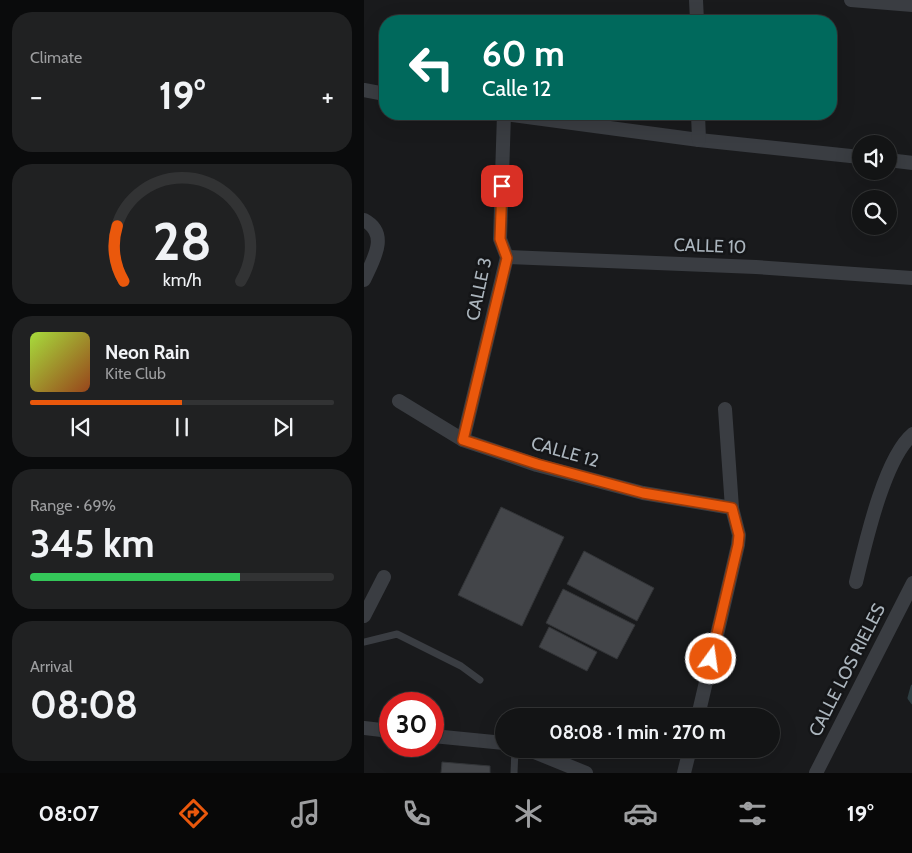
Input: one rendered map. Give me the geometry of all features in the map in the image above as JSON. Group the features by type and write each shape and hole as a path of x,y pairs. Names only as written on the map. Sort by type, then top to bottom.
{"street":[{"path":"696,0 696,15"},
{"path":"851,0 912,5"},
{"path":"364,90 379,93"},
{"name":"CALLE 3","path":"463,440 507,258 500,239 504,120"},
{"path":"549,120 699,140 852,156"},
{"path":"698,120 699,140"},
{"path":"897,161 912,163"},
{"path":"364,220 376,231 379,242 364,280"},
{"name":"CALLE 10","path":"507,258 756,267 912,278"},
{"name":"CALLE 12","path":"399,401 463,440 537,464 643,493 732,508"},
{"path":"700,708 739,535 732,508 725,409"},
{"path":"856,582 864,546 887,475 906,439 912,434"},
{"path":"364,616 384,577"},
{"name":"CALLE LOS RIELES","path":"816,773 912,583"},
{"path":"364,728 379,730"},
{"path":"444,737 495,742"},
{"path":"549,758 586,773"},
{"path":"684,773 688,758"}],"lane":[{"path":"364,642 397,634 461,666 480,680"},
{"path":"514,773 515,758"}],"building":[{"path":"501,507 564,537 522,626 458,595"},
{"path":"584,551 654,588 637,621 567,584"},
{"path":"563,589 635,625 617,659 546,623"},
{"path":"549,627 597,652 587,671 539,647"},
{"path":"442,762 490,766 490,773 441,773"}],"waterway":[{"path":"913,687 910,698 913,702"}],"route":[{"path":"502,186 500,239 507,258 463,440 537,464 643,493 732,508 739,535 738,545 711,659"}]}
